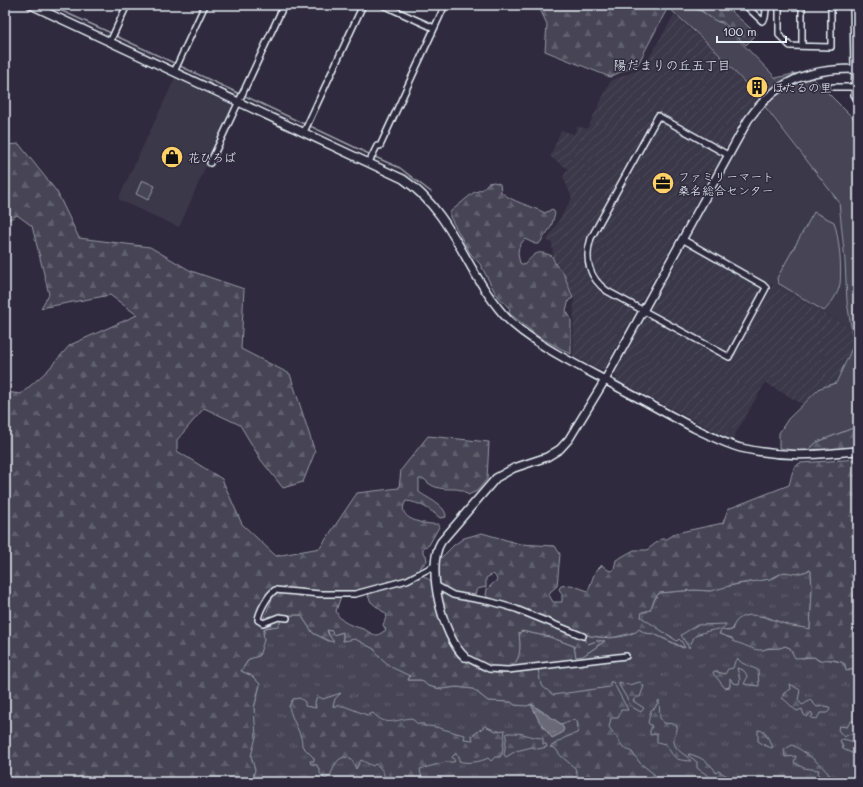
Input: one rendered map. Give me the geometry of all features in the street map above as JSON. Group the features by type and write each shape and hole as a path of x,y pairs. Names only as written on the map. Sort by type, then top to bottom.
{"street":[{"path":"31,5 391,172 416,188 438,211 479,281 503,314 538,342 605,380 718,440 740,448 778,455 807,456 858,451"},
{"path":"110,42 127,5"},
{"path":"174,72 205,5"},
{"path":"210,163 284,5"},
{"path":"304,132 363,5"},
{"path":"383,5 434,28"},
{"path":"369,162 377,146 380,146 445,5"},
{"path":"745,5 762,21 765,18 766,10 762,5"},
{"path":"779,5 779,35 790,46 831,46 831,5"},
{"path":"802,5 802,46"},
{"path":"854,5 856,69 854,95 858,99"},
{"path":"626,656 508,670 488,669 465,657 453,644 448,634 434,566 436,553 441,542 490,483 506,471 542,459 560,449 575,430 605,380 753,112 768,96 782,86 815,72 856,69"},
{"path":"833,87 854,87"},
{"path":"682,239 766,288 729,357 607,290 598,283 592,275 588,264 587,252 591,238 658,116 728,155"},
{"path":"287,618 279,617 263,623 258,620 271,593 275,590 320,594 355,594 407,580 434,566"},
{"path":"437,586 453,595 492,602 516,609 583,636"}],"shaded area":[{"path":"674,15 714,50 758,98 742,119 727,146 723,147 655,111 584,245 583,261 585,269 593,285 605,294 634,310 635,313 604,369 599,370 573,356 574,298 565,274 558,266 553,256 552,244 547,240 572,198 563,177 568,169 550,157 561,130 574,134 578,126 587,129 611,80 643,68"},
{"path":"175,78 232,106 180,226 178,227 119,200 119,197"},
{"path":"764,108 839,202 845,261 847,302 851,328 771,284 770,285 691,239 690,236 751,126"},
{"path":"661,121 720,154 721,157 640,303 637,304 603,285 594,273 590,253 593,239 658,122"},
{"path":"688,246 762,286 762,289 729,351 725,352 652,311 651,308 685,247"},
{"path":"773,285 851,328 854,344 836,383 820,388 802,404 765,383 732,440 616,380 615,373 646,315 730,363"}],"green space":[{"path":"538,5 654,5 655,7 667,9 638,64 610,77 545,51 547,24"},
{"path":"655,5 677,5 693,8 701,11 715,21 722,23 776,78 797,73 803,80 813,78 858,123 858,426 817,442 806,452 779,448 779,433 788,419 820,388 836,383 854,344 847,302 845,261 839,202 755,94 714,49 670,9 655,7"},
{"path":"688,5 724,5 757,34 746,45 723,22 714,21 700,9"},
{"path":"19,144 57,192 79,238 150,247 191,271 244,289 241,349 290,374 315,452 303,482 283,488 261,460 240,425 204,408 177,440 177,451 222,479 242,524 276,556 320,548 357,493 399,488 401,470 428,436 489,442 487,479 477,491 468,495 464,491 442,489 430,484 424,479 419,479 419,492 440,506 446,517 440,518 424,506 406,501 403,507 407,516 419,522 438,524 439,527 429,545 423,548 423,553 426,555 427,561 415,573 403,578 352,592 273,590 257,622 261,624 280,618 280,623 278,626 265,628 263,632 264,640 259,656 249,659 241,671 252,676 260,684 254,708 256,737 251,756 255,770 251,782 5,782 5,392 21,394 47,371 70,345 137,315 110,295 41,308 49,294 32,226 17,215 5,222 5,145"},
{"path":"142,180 155,186 148,200 136,194"},
{"path":"494,182 500,184 501,192 511,199 545,213 552,209 555,213 551,227 539,244 535,244 525,239 519,247 518,256 520,263 524,265 536,254 547,254 552,256 556,265 564,274 573,298 569,300 566,310 571,319 571,354 539,337 509,313 510,309 496,294 480,264 470,253 450,217 450,212 473,193 483,189 488,183"},
{"path":"814,212 834,222 840,253 841,278 839,288 834,299 824,311 778,283 777,278"},
{"path":"858,426 858,447 806,452 817,442"},
{"path":"858,459 858,667 846,671 845,664 839,661 820,661 814,657 795,658 790,648 785,646 759,650 734,642 732,638 719,634 721,630 732,630 736,622 741,617 748,615 755,615 788,625 810,629 812,590 810,570 797,574 784,572 770,579 737,584 711,591 694,590 659,593 650,610 642,612 641,617 677,641 679,639 685,648 654,634 645,633 639,629 636,632 611,638 590,636 516,607 488,598 486,595 487,589 497,580 493,574 486,578 486,587 477,589 474,597 460,595 444,588 439,582 437,562 454,545 464,538 482,533 520,544 555,546 560,554 557,586 550,592 549,595 553,602 562,602 562,594 559,589 561,586 571,585 588,591 595,572 602,565 611,571 614,569 616,560 634,550 647,550 661,539 667,539 676,533 723,523 728,509 789,485 793,470 800,463"},
{"path":"809,570 811,571 812,590 810,629 790,626 764,616 741,618 733,626 732,630 724,631 727,637 762,650 785,646 790,648 793,654 802,658 814,657 819,661 825,659 842,662 848,671 858,667 858,782 251,782 254,773 251,756 254,708 260,685 252,676 241,671 249,659 259,655 265,628 278,625 280,623 280,615 301,615 313,633 329,641 330,637 327,629 337,634 343,632 343,641 355,638 374,649 381,658 410,676 408,680 421,680 429,686 441,689 457,687 473,689 488,701 511,702 515,705 530,705 538,669 626,659 627,653 508,668 516,662 518,658 520,648 519,633 522,631 550,637 574,646 576,657 583,656 605,641 597,641 588,644 582,638 584,634 613,638 634,633 639,629 645,633 654,634 683,648 672,637 657,629 641,617 642,612 647,612 659,593 694,590 711,591 717,588 774,578 784,572 804,572"},
{"path":"422,575 433,583 436,588 442,624 449,642 462,658 478,668 498,673 513,673 538,669 541,685 553,695 610,687 610,682 613,682 628,710 621,710 618,718 611,718 609,727 624,748 632,752 640,763 654,774 659,782 580,782 575,768 561,756 555,748 550,747 564,738 577,733 577,721 575,719 561,724 531,704 527,706 515,705 511,702 488,701 473,689 457,687 441,689 428,686 421,680 408,680 410,676 391,667 374,649 355,639 343,641 343,632 333,635 332,631 327,630 334,642 313,633 301,615 280,615 264,622 263,620 275,592 341,596 336,611 341,619 347,623 378,635 386,630 383,625 387,615 371,602 368,596 369,593"},
{"path":"440,591 446,595 459,599 486,602 516,611 582,638 588,644 597,641 605,641 583,656 576,657 574,646 550,637 522,631 519,633 520,650 516,662 508,668 494,667 477,661 460,649 449,628"},
{"path":"726,624 724,628 708,631 694,637 689,648 681,635 697,625"},
{"path":"738,659 742,663 758,670 759,686 744,684 747,679 747,675 743,670 737,668 740,680 739,684 733,683 730,678 730,687 725,688 713,673 714,671 725,674 728,669 733,668 735,661"},
{"path":"619,682 629,685 640,682 644,686 640,697 636,697 633,701 644,708 641,712 632,707 619,685"},
{"path":"790,684 800,690 798,700 801,704 803,705 810,700 817,707 825,706 829,707 830,710 827,713 820,713 817,719 811,718 813,715 811,712 807,717 804,715 802,709 797,711 782,698 784,693 791,689"},
{"path":"341,693 335,699 333,706 344,706 367,715 373,713 382,720 390,722 411,718 418,724 424,724 424,726 465,735 464,739 473,740 472,736 485,726 496,731 505,730 502,754 500,757 495,757 491,761 488,758 482,761 462,762 459,761 459,756 455,754 452,757 455,761 454,762 446,762 420,769 422,780 428,782 386,782 380,767 375,764 373,766 361,760 356,769 352,760 345,757 338,760 326,779 322,777 317,765 311,764 310,761 314,761 314,758 302,746 301,737 289,706 293,699 300,698 305,702 305,706 316,708 315,702 317,696 323,699"},
{"path":"659,700 660,718 664,723 674,724 677,726 674,740 675,745 691,761 677,759 665,744 657,742 657,734 650,735 652,726 648,723 651,710 655,708"},
{"path":"851,721 858,721 858,735 850,734 844,737 838,730 839,726 847,727"},
{"path":"758,730 764,731 773,747 772,748 758,741"},
{"path":"507,733 520,733 543,738 543,744 546,744 547,747 538,749 532,747 516,751 506,757 504,755"},
{"path":"843,739 858,745 858,756 843,749 840,740"},
{"path":"792,745 807,754 827,772 830,776 824,777 828,782 821,782 818,773 819,770 804,768 794,763 796,756 785,757 784,750"},
{"path":"689,754 705,761 716,773 718,771 735,780 714,782 713,779 697,768 697,762 688,755"}],"water":[{"path":"531,704 561,724 564,729 562,733 552,738 539,721"}],"waterway":[{"path":"51,6 111,33"},
{"path":"116,36 176,64"},
{"path":"180,66 240,94"},
{"path":"245,96 304,124"},
{"path":"310,126 369,154"},
{"path":"375,157 400,168 431,192"}],"place":[{"name":"ほたるの里","path":"757,87"},
{"name":"花ひろば","path":"172,157"},
{"name":"ファミリーマート 桑名総合センター","path":"663,183"}],"district":[{"name":"陽だまりの丘五丁目","path":"672,64"}]}
